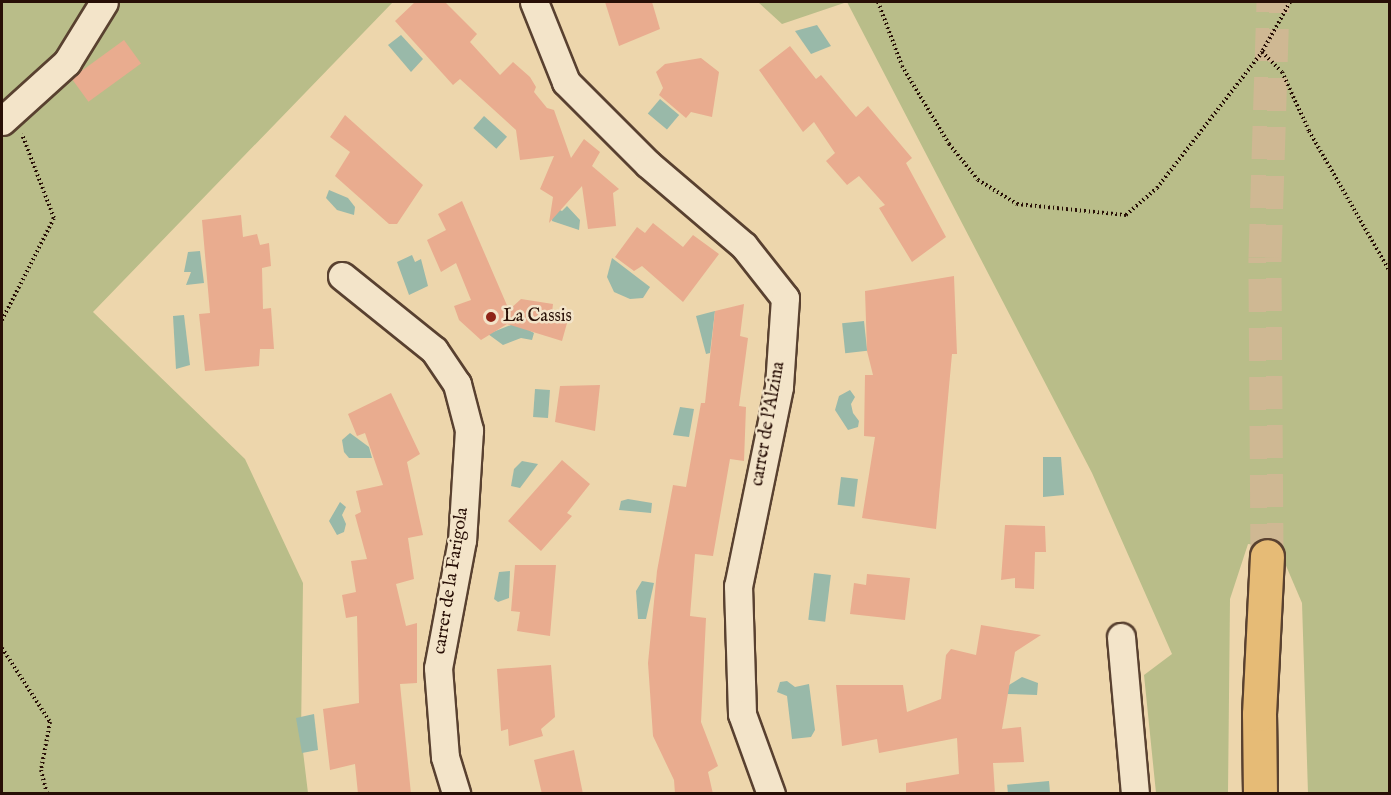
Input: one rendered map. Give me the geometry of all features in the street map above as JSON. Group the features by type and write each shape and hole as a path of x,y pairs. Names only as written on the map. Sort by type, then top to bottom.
{"highway":[{"path":"1260,794 1259,714 1267,556"}],"street":[{"path":"5,114 67,62 104,2"},
{"name":"carrer de l'Alzina","path":"534,2 566,82 648,164 744,246 785,298 779,387 738,586 741,714 771,794"},
{"name":"carrer de la Farigola","path":"342,276 434,350 457,384 469,430 462,540 438,668 446,757 456,794"},
{"path":"1121,637 1135,794"}],"path":[{"path":"878,2 902,66 949,144 978,180 1017,204 1126,214 1157,188 1262,52 1290,2"},
{"path":"1262,52 1282,72 1309,131 1389,272"},
{"path":"2,320 54,218 5,114"},
{"path":"2,648 50,722 41,770 47,794"}],"green space":[{"path":"2,2 393,2 93,312 245,459 303,583 301,735 308,793 2,794"},
{"path":"758,2 847,2 782,24"},
{"path":"847,2 1389,2 1389,793 1308,793 1302,603 1278,547 1248,544 1230,599 1228,793 1156,793 1144,675 1172,654 1092,473"}],"shaded area":[{"path":"817,25 831,46 811,54 795,31"},
{"path":"401,35 423,59 411,72 388,45"},
{"path":"660,99 679,115 667,130 648,114"},
{"path":"484,116 507,137 496,149 473,128"},
{"path":"329,190 348,198 355,207 354,215 337,210 326,198"},
{"path":"567,206 580,220 579,230 552,221 553,207 562,211"},
{"path":"200,251 204,283 186,285 191,272 184,272 188,252"},
{"path":"412,255 415,262 421,259 428,286 409,295 397,262"},
{"path":"612,258 650,287 643,298 630,299 614,292 607,277"},
{"path":"715,311 710,353 706,354 696,316"},
{"path":"184,315 190,365 176,369 173,316"},
{"path":"864,321 867,351 845,353 842,323"},
{"path":"516,323 534,333 532,340 521,338 503,345 488,334"},
{"path":"535,389 550,390 548,418 533,417"},
{"path":"850,390 855,397 851,404 853,413 859,421 858,427 848,430 835,410 839,396"},
{"path":"680,407 694,409 689,437 673,435"},
{"path":"350,433 369,447 372,458 349,458 344,452 342,440"},
{"path":"1043,457 1061,457 1064,495 1043,497"},
{"path":"522,461 538,464 520,488 511,486 514,469"},
{"path":"841,477 858,479 854,507 838,505"},
{"path":"628,499 652,503 651,513 619,510 621,501"},
{"path":"340,502 346,507 342,515 346,524 344,532 337,535 329,521"},
{"path":"510,571 509,598 498,602 494,599 499,572"},
{"path":"814,573 831,575 825,622 808,620"},
{"path":"642,581 654,583 646,619 638,619 636,591"},
{"path":"1022,677 1038,683 1037,695 1007,694 1009,685"},
{"path":"787,681 795,687 809,684 815,730 811,737 792,739 787,696 777,692 780,682"},
{"path":"314,714 318,750 302,753 296,718"},
{"path":"1049,781 1050,792 1008,794 1007,785"}],"building":[{"path":"415,2 445,2 477,34 470,42 500,75 513,62 530,77 536,87 534,92 547,108 554,110 571,158 584,139 600,152 592,166 619,189 613,193 616,226 588,229 582,186 549,223 553,197 540,189 554,156 520,160 516,130 460,79 453,85 395,21"},
{"path":"605,2 652,2 660,29 619,46"},
{"path":"124,40 141,63 88,102 71,78"},
{"path":"790,46 816,79 821,75 856,117 868,106 912,158 906,163 946,237 912,262 879,208 885,205 859,176 847,185 826,161 835,153 814,122 803,132 759,70"},
{"path":"701,58 719,72 712,117 691,112 686,118 659,95 663,88 656,72 665,64"},
{"path":"345,115 423,185 397,224 389,224 335,176 350,152 330,137"},
{"path":"462,201 509,310 521,299 553,304 552,312 569,316 562,341 507,324 481,340 459,320 454,306 471,300 456,263 441,272 427,240 446,230 438,214"},
{"path":"241,215 243,237 257,234 260,245 269,243 271,266 262,268 263,309 271,308 274,349 260,349 259,366 205,371 199,314 210,313 202,220"},
{"path":"653,223 683,247 693,235 719,254 683,302 642,266 634,271 615,257 637,227 645,233"},
{"path":"954,276 957,354 952,354 936,529 862,518 875,437 864,436 865,375 873,375 867,351 865,291"},
{"path":"744,304 740,336 748,338 739,406 746,407 744,461 730,459 713,556 695,554 690,616 706,618 701,722 718,766 708,772 713,794 675,794 674,780 653,736 648,663 657,571 673,485 686,487 701,403 705,403 715,311"},
{"path":"600,385 595,431 555,422 560,386"},
{"path":"391,393 420,454 407,462 423,535 408,538 414,579 396,584 406,626 417,623 417,683 400,684 411,794 358,794 355,764 330,770 323,709 359,703 357,616 346,618 342,595 356,592 351,561 367,559 355,515 361,512 356,491 383,485 365,433 357,436 348,414"},
{"path":"562,460 590,484 567,513 572,516 541,551 508,521"},
{"path":"1005,525 1045,526 1046,552 1035,552 1034,589 1015,588 1015,578 1001,580"},
{"path":"515,565 556,565 550,636 517,631 520,612 511,611"},
{"path":"867,574 910,578 905,620 850,614 854,583 866,585"},
{"path":"981,625 1041,635 1015,652 1002,729 1021,727 1024,762 993,763 995,794 906,794 906,783 959,774 957,738 879,753 877,739 842,746 836,685 903,685 907,712 941,699 946,655 951,649 976,655"},
{"path":"551,665 555,717 541,729 543,736 509,746 508,729 501,731 497,669"},
{"path":"574,750 583,794 542,794 534,760"}],"tunnel":[{"path":"1267,556 1265,257 1273,2"}],"place":[{"name":"La Cassis","path":"491,317"}]}
